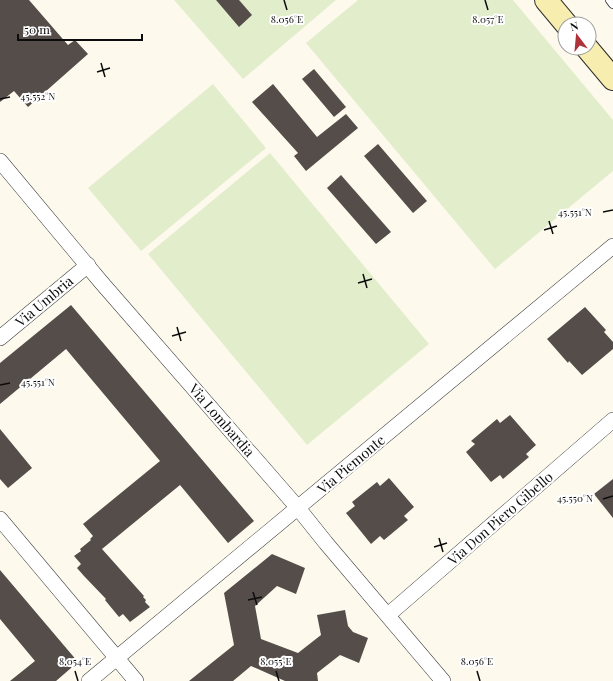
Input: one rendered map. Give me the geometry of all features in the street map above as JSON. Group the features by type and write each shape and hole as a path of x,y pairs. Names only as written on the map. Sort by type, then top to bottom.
{"street":[{"path":"546,0 559,16"},
{"path":"594,56 613,79"},
{"name":"Via Lombardia","path":"0,161 298,508 443,681"},
{"name":"Via Piemonte","path":"89,681 613,246"},
{"name":"Via Umbria","path":"0,338 88,265"},
{"name":"Via Don Piero Gibello","path":"388,615 613,420"},
{"path":"0,519 136,681"}],"lane":[{"path":"610,0 613,4"}],"green space":[{"path":"174,0 336,0 243,79"},
{"path":"358,0 513,0 557,53 557,56 560,56 613,120 613,171 495,269 306,43"},
{"path":"213,84 266,148 141,251 88,188"},
{"path":"270,153 429,344 307,445 148,254"}],"building":[{"path":"0,0 29,0 68,45 75,40 88,54 28,107 14,91 0,102"},
{"path":"216,0 239,0 252,15 239,27"},
{"path":"314,69 346,107 334,117 302,79"},
{"path":"273,84 317,137 346,114 358,128 306,171 294,156 298,153 252,102"},
{"path":"378,144 427,201 413,213 364,156"},
{"path":"341,175 391,232 376,244 327,188"},
{"path":"71,305 254,521 228,543 180,485 102,549 144,596 143,597 146,600 145,602 150,607 130,622 123,614 119,617 105,600 106,599 77,568 81,564 74,556 81,551 80,549 91,540 90,539 93,536 83,524 160,461 66,349 0,404 0,363"},
{"path":"585,307 606,330 604,332 613,342 613,349 582,375 569,361 568,363 547,339"},
{"path":"510,415 536,445 526,454 529,457 503,479 500,475 491,482 466,452 475,444 471,441 497,419 500,423"},
{"path":"0,429 32,468 8,488 0,479"},
{"path":"389,478 414,507 404,516 408,520 384,540 380,536 371,544 346,513 355,506 352,502 377,482 380,486"},
{"path":"613,479 613,518 594,494"},
{"path":"272,554 305,568 296,594 277,586 255,606 261,639 298,653 321,635 317,615 345,610 348,626 353,632 368,638 359,663 340,655 317,673 318,681 285,681 251,666 233,681 189,681 234,645 224,593"},
{"path":"0,570 78,662 56,681 10,681 35,661 0,619"}]}
